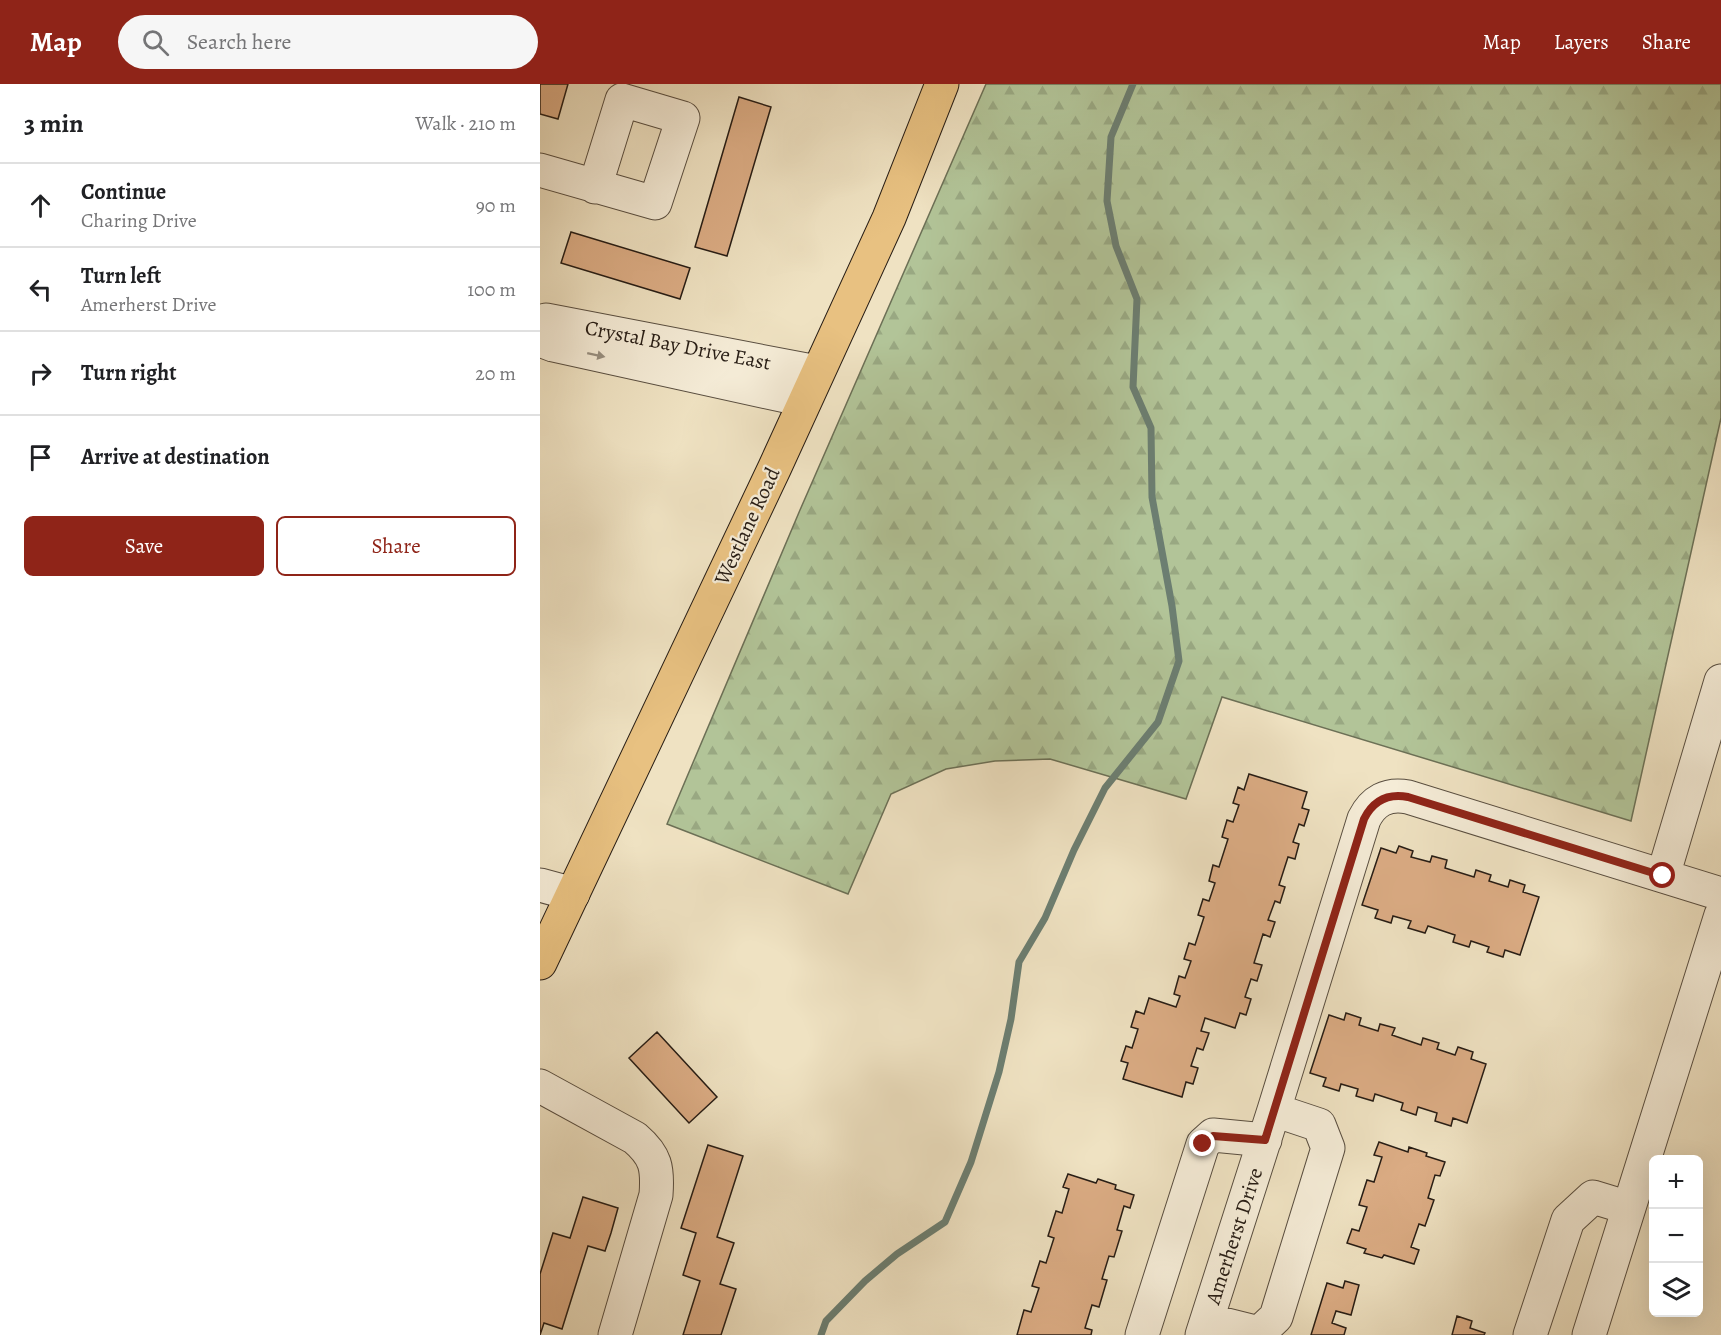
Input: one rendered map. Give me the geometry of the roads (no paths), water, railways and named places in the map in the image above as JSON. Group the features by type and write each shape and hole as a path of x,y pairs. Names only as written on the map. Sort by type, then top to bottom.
{"main road":[{"name":"Westlane Road","path":"540,963 549,923 573,894 775,467 889,218 942,84"}],"street":[{"path":"540,170 594,187"},
{"name":"Crystal Bay Drive East","path":"540,322 546,320 811,386"},
{"name":"Crystal Bay Drive East","path":"540,340 553,345 811,386"},
{"path":"1721,681 1663,876 1721,894"},
{"name":"Amerherst Drive","path":"1205,1327 1364,819 1374,804 1395,795 1408,797 1663,876"},
{"path":"540,885 573,894"},
{"path":"1589,1335 1721,915"},
{"path":"540,1086 635,1138 645,1147 655,1163 656,1195 615,1335"},
{"path":"1142,1335 1203,1144 1213,1136 1269,1125 1319,1125 1328,1148 1276,1317 1259,1333 1205,1327"},
{"path":"1530,1335 1568,1220 1593,1197 1629,1208"}],"waterway":[{"path":"821,1335 826,1321 865,1281 897,1254 945,1222 971,1162 999,1072 1011,1019 1019,962 1045,918 1074,850 1105,788 1158,722 1179,661 1172,606 1152,497 1151,428 1133,387 1137,299 1116,246 1107,201 1111,137 1133,84"}]}
